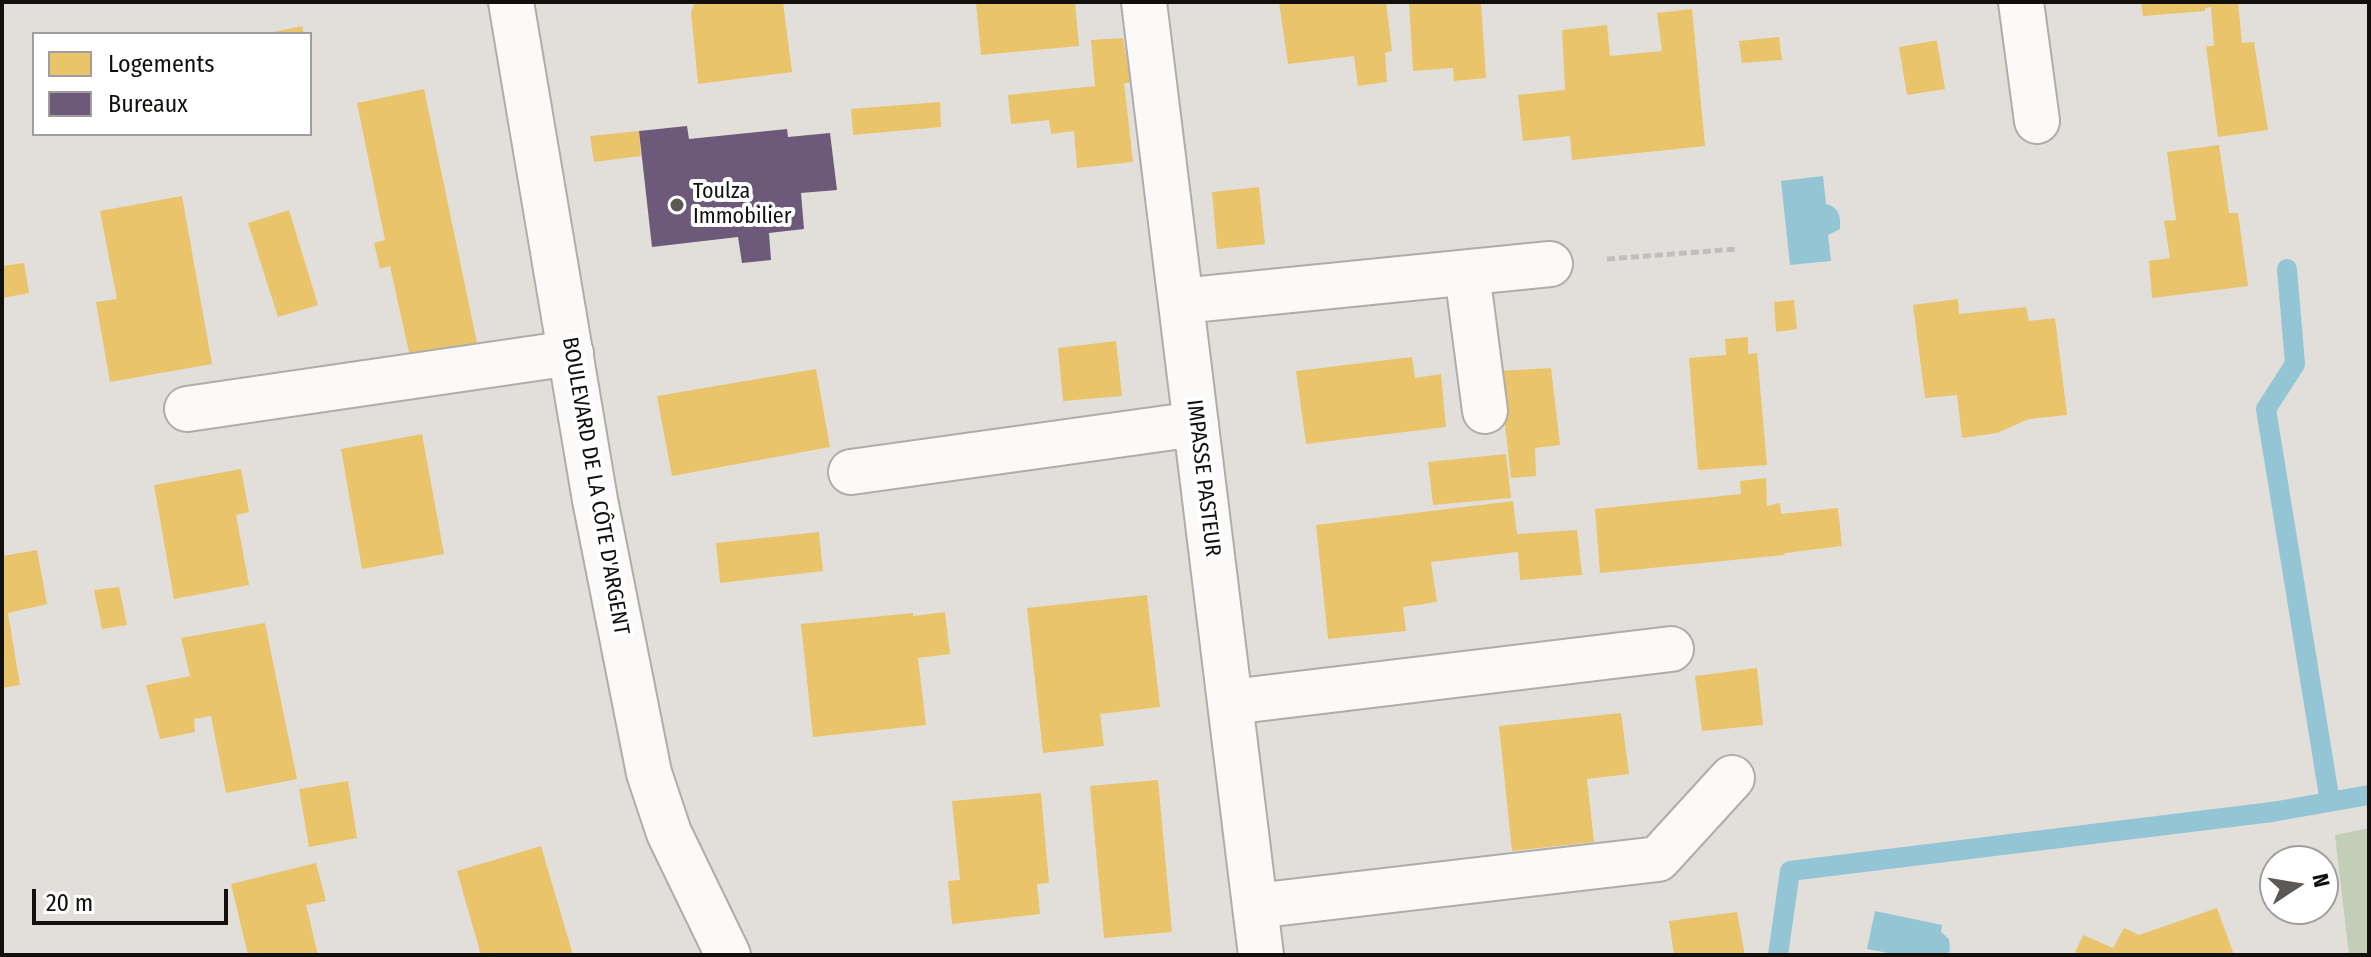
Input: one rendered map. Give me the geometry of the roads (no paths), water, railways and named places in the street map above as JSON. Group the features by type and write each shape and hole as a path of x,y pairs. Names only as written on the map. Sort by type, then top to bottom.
{"street":[{"name":"BOULEVARD DE LA CÔTE D'ARGENT","path":"511,2 598,515 649,773 669,833 728,955"},
{"name":"IMPASSE PASTEUR","path":"1144,2 1261,955"},
{"path":"2021,2 2037,121"},
{"path":"1181,301 1550,264"},
{"path":"1467,273 1485,411"},
{"path":"187,409 571,353"},
{"path":"851,472 1196,424"},
{"path":"1231,702 1671,649"},
{"path":"1255,906 1658,859 1732,778"}],"water":[{"path":"1823,176 1826,204 1836,210 1840,220 1840,229 1828,235 1831,261 1790,265 1781,181"},
{"path":"1875,911 1942,925 1941,932 1949,939 1950,951 1946,955 1899,955 1867,949"}],"waterway":[{"path":"2287,269 2295,364 2266,409 2330,802"},
{"path":"1778,955 1790,871 2272,812 2369,795"}],"place":[{"name":"Toulza Immobilier","path":"677,205"}]}
